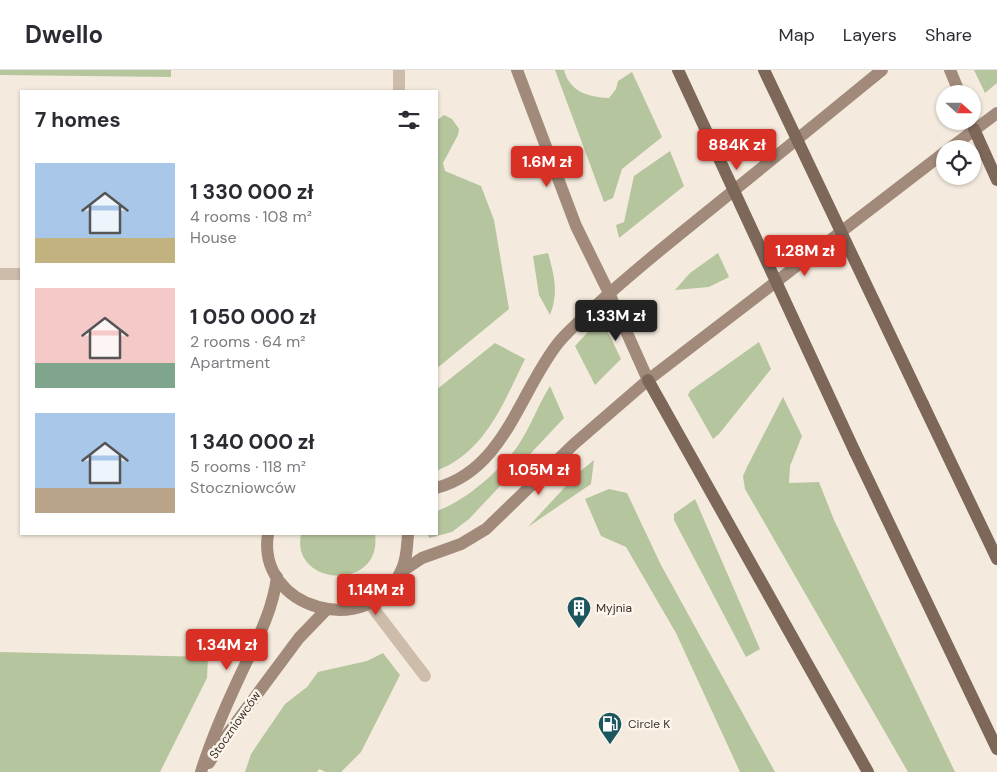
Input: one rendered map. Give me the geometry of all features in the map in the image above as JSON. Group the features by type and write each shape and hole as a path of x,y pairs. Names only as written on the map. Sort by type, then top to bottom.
{"main road":[{"path":"678,70 855,452 997,749"},
{"path":"764,70 997,559"},
{"path":"975,130 997,180"},
{"path":"648,380 868,772"}],"street":[{"path":"399,90 400,70"},
{"path":"517,70 576,226 609,292 648,380"},
{"path":"438,487 463,476 479,463 501,438 522,406 543,362 560,340 609,292 882,70"},
{"path":"950,70 956,85"},
{"path":"981,121 997,113"},
{"path":"958,140 968,130"},
{"path":"401,572 422,558 461,544 486,529 574,444 648,380 936,159"},
{"path":"0,274 20,274"},
{"path":"268,535 269,558 277,577 289,592 305,603 326,610 349,610 370,604 388,590 401,572 407,552 408,535"},
{"name":"Stoczniowców","path":"202,772 211,741 222,714 267,620 274,600 277,577"},
{"path":"370,604 426,676"},
{"name":"Stoczniowców","path":"202,772 222,740 299,638 326,610"}],"green space":[{"path":"0,70 171,70 171,77 0,75"},
{"path":"555,70 564,70 571,84 581,92 587,95 609,98 616,89 618,81 632,72 662,137 622,169 613,198 604,202"},
{"path":"974,70 997,70 997,83 985,93"},
{"path":"444,115 452,119 459,129 458,135 443,163 445,171 481,186 494,220 509,309 438,367 438,120"},
{"path":"670,151 684,186 619,238 616,225 624,222 634,176"},
{"path":"548,253 554,276 555,291 550,315 539,295 533,256"},
{"path":"718,253 729,277 709,287 675,290 690,273"},
{"path":"601,318 621,359 595,385 575,346"},
{"path":"759,342 771,369 713,439 688,395 690,391"},
{"path":"495,343 525,359 501,409 480,439 468,452 453,463 438,470 438,388"},
{"path":"550,386 564,418 469,519 452,532 429,538 428,535 438,535 438,510 459,501 493,474 519,444"},
{"path":"783,397 802,436 790,466 789,483 819,482 834,520 955,772 908,772 745,489 743,476"},
{"path":"594,460 591,484 528,527 577,474"},
{"path":"609,489 627,493 661,565 775,772 740,772 676,633 626,547 601,536 585,499"},
{"path":"695,499 760,649 746,657 674,520 674,514"},
{"path":"301,535 375,535 374,553 365,566 352,573 337,576 322,573 309,565 301,552"},
{"path":"0,652 208,657 207,678 160,772 0,772"},
{"path":"383,653 400,675 361,752 341,772 326,772 319,769 317,772 245,772 251,754 285,704 307,687 318,672 367,661"}],"place":[{"name":"Myjnia","path":"579,629"},
{"name":"Circle K","path":"610,745"}]}
